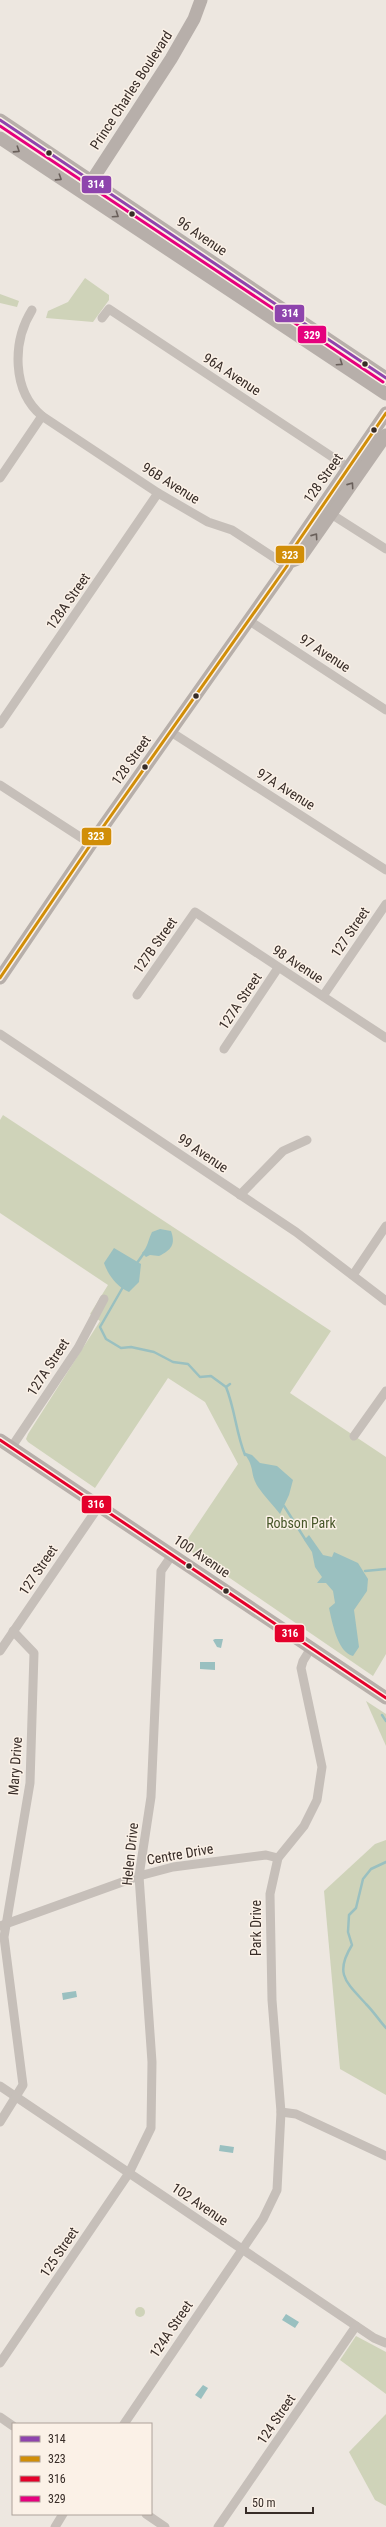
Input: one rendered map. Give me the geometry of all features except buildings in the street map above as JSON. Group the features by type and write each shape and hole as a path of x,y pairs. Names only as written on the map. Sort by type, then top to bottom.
{"main road":[{"name":"Prince Charles Boulevard","path":"83,194 171,59 194,19 202,0"},
{"name":"96 Avenue","path":"0,120 386,378"},
{"path":"0,138 386,394"},
{"path":"199,271 223,270"},
{"path":"236,294 266,298"},
{"name":"128 Street","path":"289,564 291,552 386,413"},
{"name":"128 Street","path":"0,978 90,844 248,620 289,564 300,558 386,435"},
{"name":"100 Avenue","path":"0,1440 386,1698"}],"street":[{"name":"96A Avenue","path":"102,318 109,309 349,468"},
{"name":"96B Avenue","path":"32,310 23,324 21,334 19,379 26,400 42,416 158,493 208,522 232,530 289,564"},
{"path":"0,478 42,416"},
{"name":"128A Street","path":"0,724 158,493"},
{"path":"331,514 386,549"},
{"name":"97 Avenue","path":"248,620 386,710"},
{"name":"97A Avenue","path":"170,732 386,870"},
{"path":"0,785 90,844"},
{"name":"127 Street","path":"323,996 386,904"},
{"name":"98 Avenue","path":"195,912 386,1038"},
{"name":"127B Street","path":"137,994 195,912"},
{"name":"127A Street","path":"224,1049 278,968"},
{"name":"99 Avenue","path":"0,1034 296,1232 386,1301"},
{"path":"240,1195 283,1151 307,1140"},
{"path":"353,1276 386,1226"},
{"name":"127A Street","path":"11,1448 78,1348 104,1299"},
{"path":"354,1436 386,1391"},
{"name":"127 Street","path":"0,1651 99,1506"},
{"name":"Helen Drive","path":"139,2156 151,2128 152,2062 139,1876 151,1797 161,1571 172,1555"},
{"name":"Mary Drive","path":"0,2122 23,2086 2,1925 30,1783 34,1653 13,1631"},
{"name":"Park Drive","path":"242,2249 263,2219 277,2190 281,2112 272,2000 269,1920 271,1883 278,1858 309,1817 317,1800 321,1781 322,1767 302,1668 303,1661 311,1648"},
{"name":"Centre Drive","path":"2,1925 139,1876 188,1865 266,1855 278,1858"},
{"name":"102 Avenue","path":"0,2086 356,2326 386,2343"},
{"path":"281,2112 296,2114 386,2156"},
{"name":"125 Street","path":"0,2363 139,2156"},
{"name":"124A Street","path":"125,2423 242,2249"},
{"name":"124 Street","path":"218,2527 356,2326"},
{"path":"0,2417 12,2425"},
{"path":"54,2527 62,2515"},
{"path":"147,2515 165,2527"}],"green space":[{"path":"85,278 109,295 109,300 93,322 46,318 48,311 68,302"},
{"path":"0,294 19,301 17,307 0,303"},
{"name":"Robson Park","path":"3,1115 331,1331 290,1393 386,1457 386,1654 373,1676 183,1546 238,1464 205,1402 168,1378 95,1488 28,1442 26,1439 100,1321 90,1314 108,1285 0,1213 0,1120"},
{"path":"366,1701 386,1714 386,1746"},
{"path":"386,1840 386,2095 340,2069 324,1891 375,1844"},
{"path":"138,2307 142,2307 144,2308 144,2316 138,2317 135,2314 135,2310"},
{"path":"356,2336 386,2352 386,2394 340,2360"},
{"path":"386,2414 386,2506 375,2500 349,2452"}],"water":[{"path":"160,1229 171,1231 173,1243 167,1252 159,1256 150,1255 146,1257 142,1253 147,1246 152,1232"},
{"path":"114,1248 141,1264 139,1282 129,1292 114,1280 104,1263"},
{"path":"243,1452 252,1455 260,1463 277,1466 293,1480 289,1495 280,1514 255,1482 250,1462"},
{"path":"309,1535 323,1555 332,1557 334,1552 358,1563 368,1579 367,1591 354,1610 359,1647 353,1656 343,1649 336,1635 329,1608 335,1603 333,1591 326,1583 317,1583 322,1577 315,1567 312,1552 304,1540"},
{"path":"223,1639 221,1648 217,1647 213,1640"},
{"path":"200,1662 215,1662 215,1670 200,1669"},
{"path":"76,1991 77,1997 63,2000 62,1993"},
{"path":"220,2145 234,2147 233,2153 219,2151"},
{"path":"286,2314 299,2322 295,2328 282,2320"},
{"path":"203,2385 208,2388 201,2399 195,2395"}],"waterway":[{"path":"137,1263 144,1253"},
{"path":"123,1287 100,1327 106,1339 121,1348 131,1347 154,1352 173,1362 188,1364 200,1377 211,1376 226,1387 230,1384"},
{"path":"226,1387 232,1404 245,1455"},
{"path":"284,1506 305,1539"},
{"path":"365,1571 386,1569"},
{"path":"382,1715 386,1721"},
{"path":"386,1862 371,1869 363,1879 356,1908 349,1915 348,1932 352,1945 344,1963 343,1971 353,1990 386,2028"}],"transit line":[{"name":"314","path":"0,120 386,378"},
{"name":"329","path":"0,126 383,382"},
{"name":"323","path":"0,978 91,844 287,566 291,552 386,413"},
{"name":"316","path":"0,1440 386,1698"}]}
